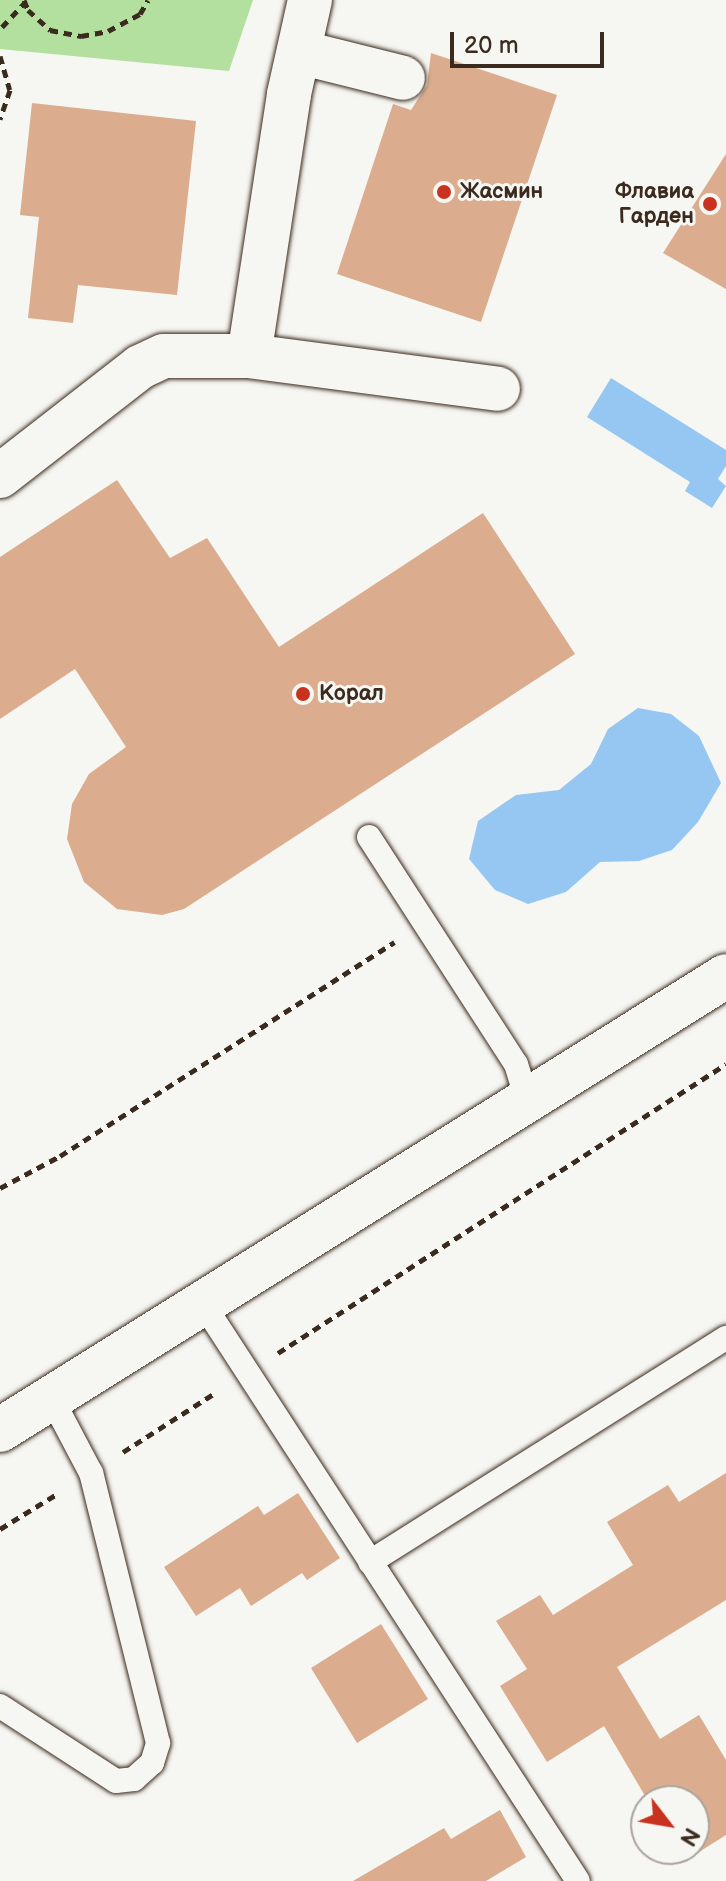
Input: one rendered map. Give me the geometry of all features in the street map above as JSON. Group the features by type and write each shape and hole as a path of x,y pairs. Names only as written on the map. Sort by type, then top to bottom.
{"street":[{"path":"249,356 310,0"},
{"path":"299,52 403,78"},
{"path":"0,476 140,367 164,356 249,356 498,389"},
{"path":"0,1430 526,1097 726,976"}],"lane":[{"path":"369,837 516,1064 526,1097"},
{"path":"202,1302 578,1881"},
{"path":"370,1562 726,1338"},
{"path":"0,1706 116,1781 134,1779 152,1763 158,1743 91,1473 51,1397"}],"path":[{"path":"2,27 24,1 50,30 81,36 108,31 140,14 148,0"},
{"path":"0,56 10,90 0,119"},
{"path":"0,1188 60,1156 425,923"},
{"path":"0,1529 726,1064"}],"green space":[{"path":"0,0 253,0 229,71 0,49"}],"water":[{"path":"611,378 726,450 726,466 718,479 726,486 712,508 685,491 690,482 587,417"},
{"path":"638,708 671,714 699,736 721,783 698,822 672,850 639,861 600,862 566,892 528,904 495,890 469,859 478,821 516,795 559,790 591,764 608,729"}],"building":[{"name":"Жасмин","path":"431,53 557,95 481,322 337,274 393,104 411,110 427,85"},
{"path":"32,103 196,121 177,295 78,285 73,323 28,318 39,217 20,215"},
{"name":"Флавиа Гарден","path":"726,154 726,289 663,253"},
{"name":"Корал","path":"117,480 170,558 207,538 279,647 483,513 575,654 184,909 162,915 117,909 84,882 67,839 72,804 89,774 126,747 75,669 0,719 0,557"},
{"path":"726,1473 726,1600 617,1667 660,1739 699,1715 726,1760 726,1835 710,1845 710,1785 639,1785 604,1726 547,1762 500,1686 527,1669 496,1621 540,1595 553,1615 633,1565 607,1522 668,1485 679,1502"},
{"path":"298,1493 340,1558 307,1580 302,1573 251,1606 240,1588 196,1616 164,1567 258,1506 264,1515"},
{"path":"381,1624 428,1699 357,1743 311,1668"},
{"path":"500,1810 526,1857 486,1881 353,1881 444,1828 451,1839"}],"place":[{"name":"Жасмин","path":"444,192"},
{"name":"Флавиа Гарден","path":"710,204"},
{"name":"Корал","path":"303,694"}]}
